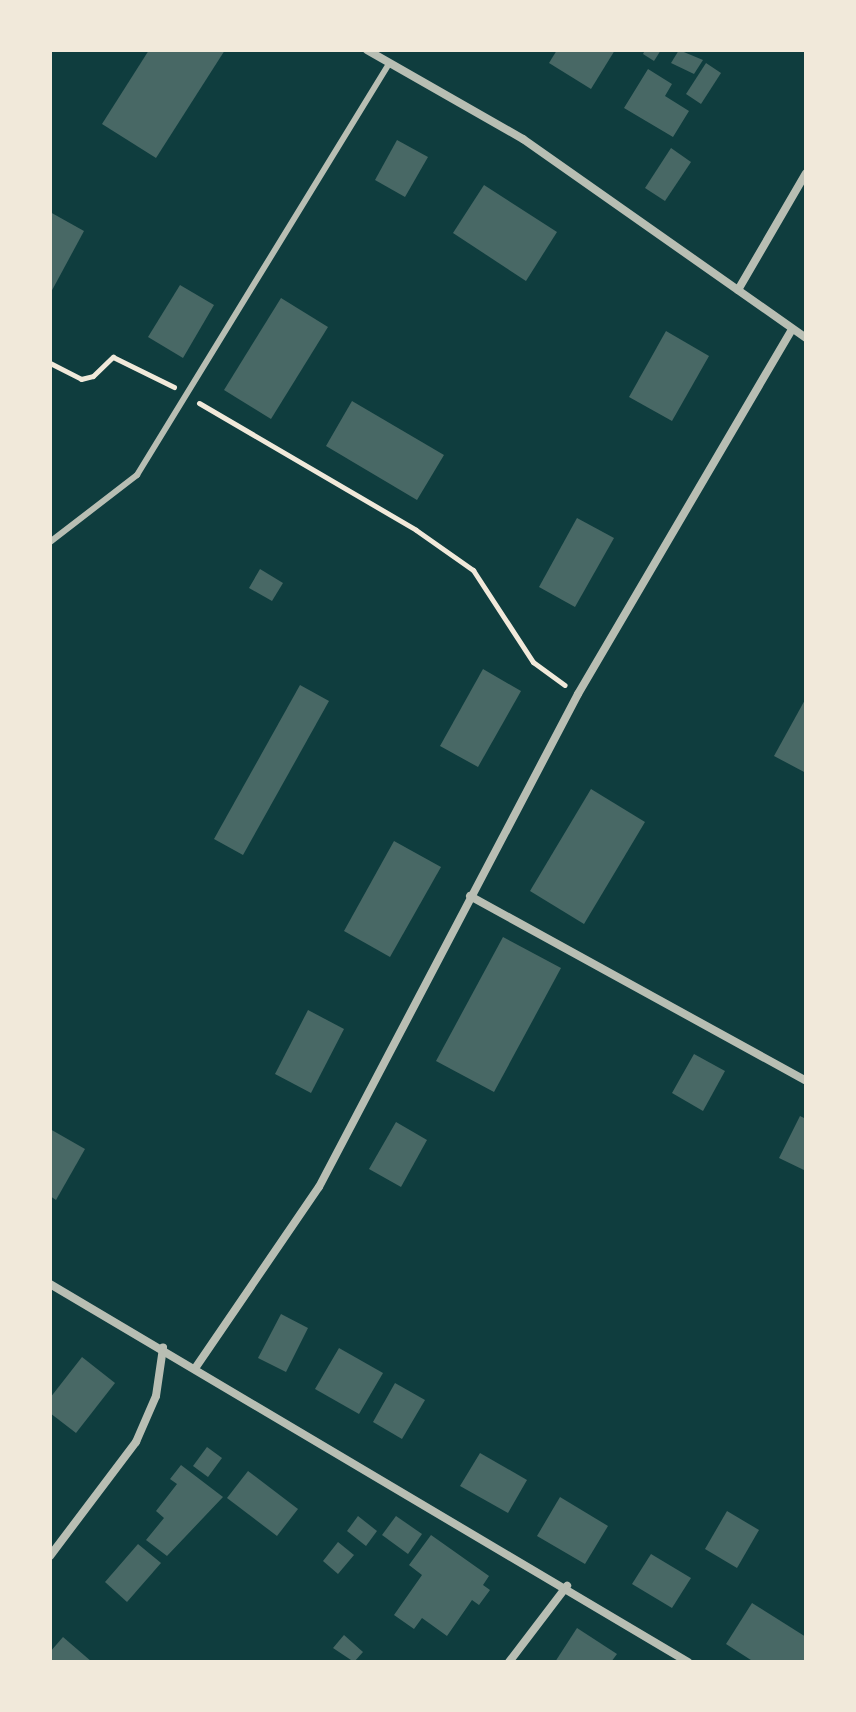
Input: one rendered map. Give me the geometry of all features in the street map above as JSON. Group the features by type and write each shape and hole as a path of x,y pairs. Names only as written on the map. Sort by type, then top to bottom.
{"street":[{"path":"367,50 523,139 806,338"},
{"path":"738,290 806,173"},
{"path":"196,1367 319,1187 578,694 792,329"},
{"path":"470,896 806,1081"},
{"path":"50,1284 567,1586 688,1662"},
{"path":"50,1556 136,1442 156,1396 163,1348"},
{"path":"509,1662 567,1586"}],"lane":[{"path":"50,542 137,475 389,64"}],"path":[{"path":"50,363 81,379 93,376 113,357 186,395 416,530 473,570 533,662 578,694"}],"building":[{"path":"149,50 225,50 156,158 102,124"},
{"path":"557,50 615,50 591,89 549,63"},
{"path":"645,50 661,50 654,61 643,54"},
{"path":"679,50 703,60 694,74 671,63"},
{"path":"706,63 721,73 701,104 686,94"},
{"path":"648,69 672,84 665,96 689,111 673,137 624,108"},
{"path":"397,140 428,157 405,197 375,180"},
{"path":"671,148 691,162 665,201 645,188"},
{"path":"484,185 557,232 526,281 453,233"},
{"path":"50,212 84,231 50,294"},
{"path":"180,285 214,305 183,358 148,337"},
{"path":"281,298 328,327 271,419 224,390"},
{"path":"666,331 709,356 672,421 629,397"},
{"path":"352,401 444,455 417,500 326,446"},
{"path":"577,518 614,538 575,607 539,587"},
{"path":"260,569 283,583 272,601 249,588"},
{"path":"483,669 521,691 478,767 440,746"},
{"path":"300,685 329,701 243,855 214,839"},
{"path":"806,698 806,773 774,756"},
{"path":"591,789 645,822 584,924 530,891"},
{"path":"394,841 441,867 390,957 344,931"},
{"path":"503,937 561,968 494,1092 436,1061"},
{"path":"308,1010 344,1029 311,1093 275,1074"},
{"path":"694,1054 725,1071 703,1111 672,1093"},
{"path":"800,1116 806,1119 806,1171 779,1158"},
{"path":"396,1122 427,1140 401,1187 369,1169"},
{"path":"50,1129 85,1149 56,1200 50,1196"},
{"path":"281,1314 308,1328 286,1372 258,1358"},
{"path":"339,1348 383,1373 359,1414 315,1389"},
{"path":"82,1357 115,1383 76,1433 50,1413 50,1398"},
{"path":"395,1383 425,1400 402,1439 373,1422"},
{"path":"207,1447 222,1458 208,1477 193,1466"},
{"path":"480,1453 527,1480 508,1513 460,1486"},
{"path":"181,1465 223,1497 167,1556 146,1540 164,1518 156,1511 177,1484 170,1479"},
{"path":"248,1471 298,1509 277,1536 227,1498"},
{"path":"560,1497 608,1526 585,1564 537,1536"},
{"path":"727,1511 759,1530 737,1568 705,1549"},
{"path":"358,1516 377,1531 366,1546 347,1531"},
{"path":"396,1516 422,1534 408,1554 382,1535"},
{"path":"431,1535 489,1576 483,1585 490,1590 479,1605 472,1600 447,1636 422,1618 414,1629 394,1615 422,1575 409,1565"},
{"path":"338,1542 354,1555 338,1574 323,1561"},
{"path":"138,1544 161,1563 127,1602 105,1582"},
{"path":"651,1554 691,1578 672,1608 632,1584"},
{"path":"752,1603 806,1637 806,1662 754,1662 726,1644"},
{"path":"577,1628 617,1654 611,1662 555,1662"},
{"path":"344,1635 363,1652 354,1662 333,1648"},
{"path":"63,1637 92,1662 50,1662 50,1652"}]}
